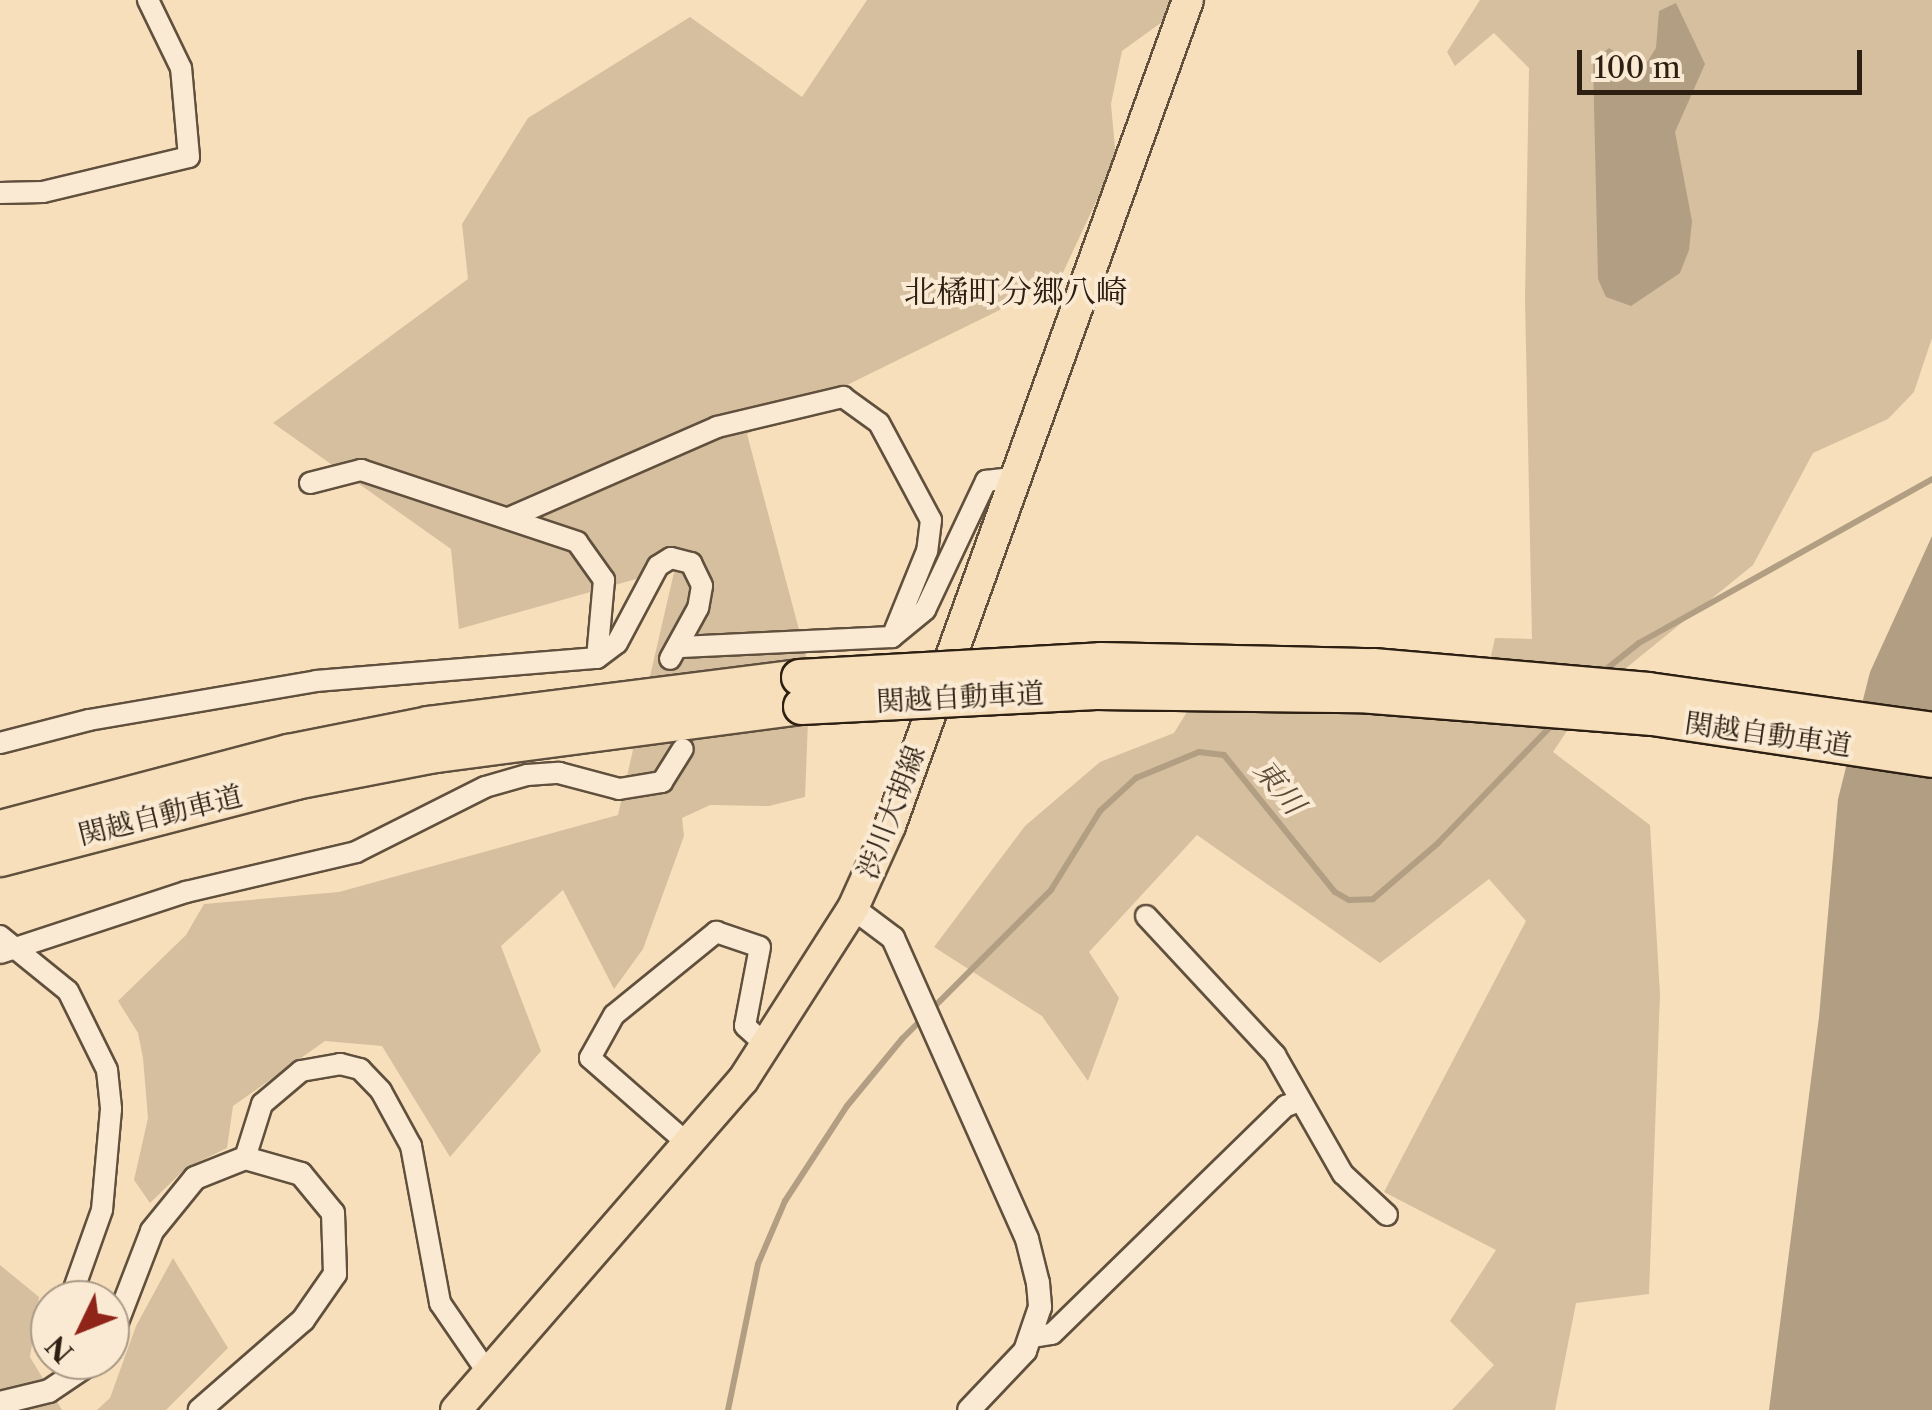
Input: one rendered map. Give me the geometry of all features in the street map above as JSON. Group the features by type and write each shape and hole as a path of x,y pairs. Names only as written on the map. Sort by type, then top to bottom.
{"highway":[{"name":"関越自動車道","path":"0,828 288,752 428,724 800,692 1100,660 1353,665 1648,690 1932,730"},
{"name":"関越自動車道","path":"0,858 313,777 800,692 1359,694 1652,717 1932,759"}],"main road":[{"name":"渋川大胡線","path":"474,1397 768,1048 853,908 890,826 1010,478 1188,0"}],"street":[{"path":"0,192 43,192 189,158 181,68 148,0"},
{"path":"509,518 718,427 843,396 879,423 931,520 927,551 892,637"},
{"path":"310,483 362,470 577,542 604,580 597,658"},
{"path":"0,743 89,720 316,681 597,658 616,643 658,566 671,558 691,564 702,586 675,653 892,637 925,610 986,480 1010,478"},
{"path":"4,944 186,892 356,852 484,787 526,775 559,773 619,790 662,782 677,767 683,749"},
{"path":"853,908 893,938 1027,1239 1038,1284 1032,1336 968,1410"},
{"path":"1146,916 1275,1056 1343,1174 1387,1214"},
{"path":"688,1142 590,1058 614,1015 716,932 760,947 745,1026 768,1048"},
{"path":"4,944 68,991 107,1070 112,1109 102,1210 77,1280"},
{"path":"244,1158 262,1104 301,1071 340,1064 360,1069 382,1091 410,1146 440,1303 474,1397"},
{"path":"1032,1336 1052,1334 1286,1106 1300,1101"},
{"path":"130,1291 162,1212 195,1178 244,1158 280,1164 318,1193 333,1213 335,1274 303,1320 200,1410"},
{"path":"0,1402 49,1391 59,1380"}],"shaded area":[{"path":"867,0 1178,0 1173,14 1122,51 1111,104 1116,159 1059,281 747,434 810,671 805,797 769,806 710,805 682,818 684,836 643,949 614,989 563,890 501,946 541,1051 450,1157 382,1046 325,1041 233,1106 227,1148 186,1168 150,1203 134,1180 148,1118 143,1058 138,1033 118,1001 186,935 204,904 339,892 618,815 675,568 459,629 451,549 273,423 468,279 462,224 528,118 690,17 802,97"},
{"path":"1480,0 1932,0 1932,338 1914,392 1888,419 1813,453 1753,565 1588,699 1553,752 1650,825 1660,994 1649,1294 1576,1303 1555,1410 1452,1410 1494,1365 1450,1321 1496,1250 1384,1192 1526,921 1489,879 1380,963 1197,835 1089,952 1119,998 1088,1081 1042,1016 934,947 1025,826 1100,762 1174,733 1193,702 1479,709 1495,638 1532,639 1525,299 1529,68 1494,33 1455,66 1447,52"},
{"path":"1676,3 1705,64 1675,132 1692,221 1689,250 1680,273 1631,306 1606,297 1598,279 1593,61 1609,48 1642,70 1656,48 1659,11"},
{"path":"1932,536 1932,1410 1769,1410 1819,1017 1838,799 1870,672"},
{"path":"173,1258 228,1348 166,1410 97,1410 110,1398 116,1380 130,1380 130,1343"},
{"path":"0,1265 30,1290 30,1380 44,1380 62,1410 0,1410"}],"waterway":[{"name":"東川","path":"1600,674 1639,643 1932,479"},
{"name":"東川","path":"728,1410 758,1264 785,1201 847,1106 902,1039 1051,890 1100,811 1136,778 1199,752 1224,755 1335,892 1349,900 1373,899 1438,843 1554,723"}],"district":[{"name":"北橘町分郷八崎","path":"1016,292"}]}
